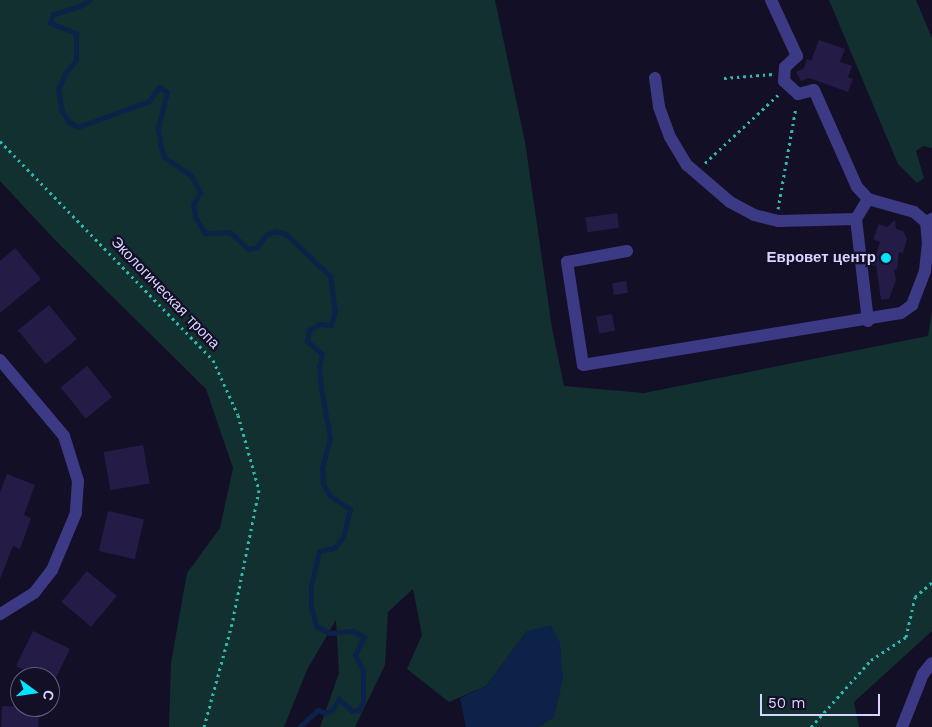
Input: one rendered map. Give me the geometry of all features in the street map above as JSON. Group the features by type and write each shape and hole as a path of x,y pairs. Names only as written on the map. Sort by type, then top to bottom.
{"lane":[{"path":"627,252 567,262 583,365 868,321 901,313 912,305 925,271 929,220 914,212 868,199 857,187 814,90 798,94 787,86 783,74 788,61 797,56 771,0"},
{"path":"655,78 659,107 670,137 695,173 730,202 754,215 776,220 801,222 856,219"},
{"path":"868,199 856,219 868,321"},
{"path":"0,360 64,436 78,481 76,513 52,570 34,593 0,614"},
{"path":"902,727 923,674 932,663"}],"path":[{"path":"724,78 783,74"},
{"path":"695,173 787,86"},
{"path":"776,220 798,94"},
{"name":"Экологическая тропа","path":"0,141 213,360 238,415 259,490 232,624 204,727"},
{"path":"811,727 847,684 872,660 906,636 915,597 932,582"}],"green space":[{"path":"0,0 495,0 525,142 552,328 564,386 644,393 928,336 932,311 932,631 854,702 859,727 538,727 554,717 527,631 486,686 449,702 407,669 422,635 413,589 388,612 385,665 355,727 320,727 339,673 336,620 307,670 284,727 169,727 171,663 187,573 220,528 233,468 206,389 55,240 0,181"},
{"path":"829,0 916,0 932,38 932,148 923,146 916,151 924,178 917,183 898,164"}],"water":[{"path":"551,625 560,643 563,679 554,717 538,727 466,727 460,698 486,686 527,631"}],"building":[{"path":"819,40 845,49 840,62 852,66 848,77 853,79 848,92 809,78 801,81 796,72 804,68 807,59 811,61"},
{"path":"617,213 619,228 587,232 585,217"},
{"name":"Евровет центр","path":"895,220 896,229 903,231 907,239 903,253 899,252 897,269 894,270 896,280 889,299 881,300 876,265 872,266 880,242 873,239 879,224 887,227"},
{"path":"15,248 41,279 0,313 0,261"},
{"path":"626,281 628,293 614,295 612,283"},
{"path":"49,305 77,339 46,364 18,330"},
{"path":"612,314 615,331 599,334 596,317"},
{"path":"87,366 112,397 86,418 61,387"},
{"path":"143,445 150,483 110,490 104,452"},
{"path":"7,474 35,485 24,515 31,518 20,549 13,546 0,579 0,492"},
{"path":"108,511 144,519 135,559 99,551"},
{"path":"87,571 117,596 91,627 61,602"},
{"path":"33,631 70,649 60,670 60,667 16,666"},
{"path":"2,706 10,706 10,717 39,717 38,727 1,727"}],"waterway":[{"path":"90,0 80,6 53,14 50,23 76,33 76,60 66,72 58,89 62,111 68,121 78,127 149,101 159,87 167,92 158,129 164,157 191,175 200,193 193,204 195,217 205,233 230,232 248,249 257,247 266,235 275,231 286,234 330,276 335,310 331,325 319,324 309,330 307,341 322,354 319,366 321,388 330,438 322,468 323,484 330,496 350,509 343,537 334,548 319,551 311,587 311,607 316,626 329,633 353,631 364,637 355,655 363,671 363,702 359,710 352,711 339,699 332,710 325,713 318,710 299,727"}],"place":[{"name":"Евровет центр","path":"886,258"}]}
